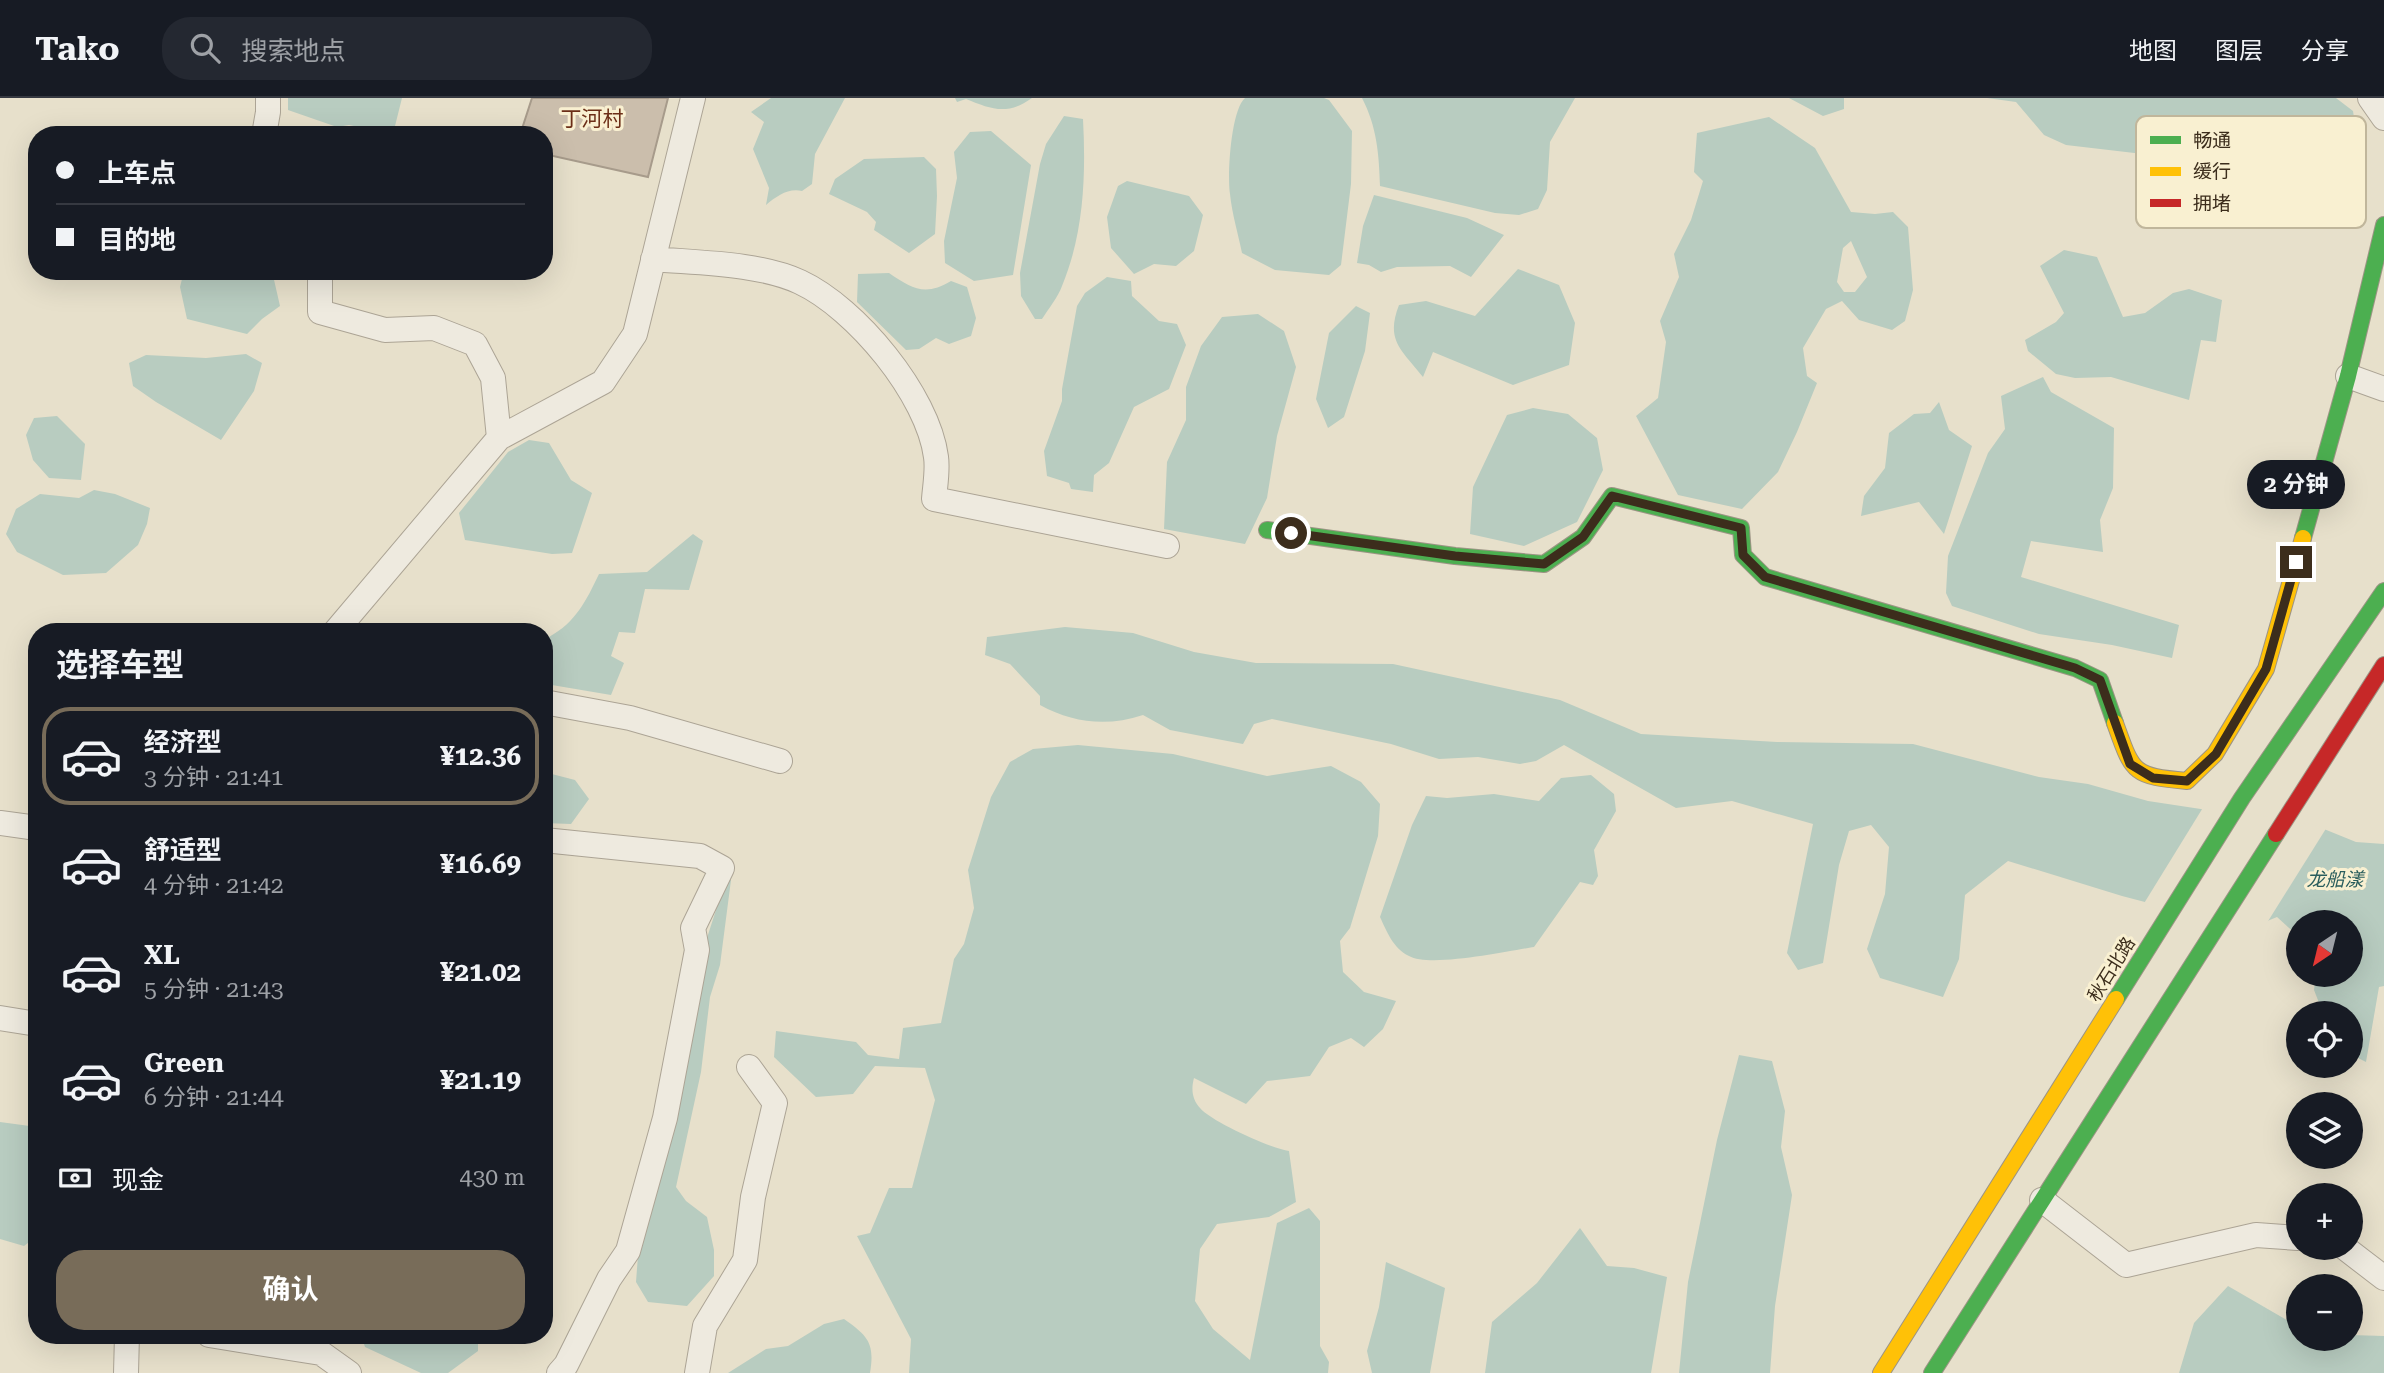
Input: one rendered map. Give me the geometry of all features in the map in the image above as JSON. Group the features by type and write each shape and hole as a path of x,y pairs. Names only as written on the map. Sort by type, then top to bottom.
{"main road":[{"path":"1267,530 1455,556 1544,564 1583,537 1612,496 1741,528 1743,555 1765,577 2075,668 2100,680 2130,764 2153,778 2187,781 2216,754 2266,669 2348,376 2384,225"},
{"name":"秋石北路","path":"1881,1373 2242,799 2384,591"},
{"path":"1932,1373 2384,665"}],"street":[{"path":"266,126 268,98"},
{"path":"346,623 499,438 603,382 635,334 693,98"},
{"path":"2370,98 2384,118"},
{"path":"653,259 749,267 800,282 835,305 870,338 905,380 928,423 937,458 934,499 1167,546"},
{"path":"320,280 320,312 385,330 434,328 475,344 493,379 499,438"},
{"path":"2348,376 2384,389"},
{"path":"553,704 630,718 780,761"},
{"path":"0,823 28,827"},
{"path":"553,841 700,856 722,868 693,928 697,950 665,1118 628,1251 609,1279 566,1365 559,1373"},
{"path":"0,1018 28,1023"},
{"path":"697,1373 705,1326 745,1260 753,1197 775,1103 749,1067"},
{"path":"2042,1200 2126,1265 2256,1235 2286,1237"},
{"path":"2361,1260 2384,1278"},
{"path":"126,1373 127,1344"},
{"path":"265,1344 321,1353 349,1373"}],"water":[{"path":"288,98 402,98 395,126 334,126 288,110"},
{"path":"771,98 845,98 815,154 812,184 802,191 783,194 766,205 769,188 753,149 764,122 751,112"},
{"path":"955,98 1032,98 1015,107 999,109 966,99 957,102"},
{"path":"1245,98 1324,98 1329,100 1352,131 1351,184 1341,265 1329,275 1275,270 1242,253 1231,201 1229,173 1233,129 1236,115"},
{"path":"1362,98 1575,98 1550,142 1547,190 1538,209 1519,215 1495,213 1380,186 1376,141"},
{"path":"1789,98 1844,98 1844,109 1823,116"},
{"path":"1987,98 2336,98 2353,111 2354,116 2136,116 2136,153 2066,145 2044,135 2016,102"},
{"path":"1064,116 1083,119 1084,161 1079,225 1060,290 1042,319 1035,319 1021,296 1020,273 1040,164 1046,144"},
{"path":"1769,117 1815,148 1851,212 1893,212 1908,227 1913,290 1905,321 1892,330 1859,320 1842,301 1826,309 1803,348 1807,376 1817,383 1797,432 1778,472 1742,509 1678,495 1636,416 1658,398 1666,342 1660,321 1679,277 1674,254 1691,220 1703,181 1694,172 1697,133","holes":["1851,241 1867,277 1855,292 1844,292 1837,282 1843,248"]},
{"path":"991,131 1031,165 1013,275 974,281 945,263 944,241 957,178 954,152 970,132"},
{"path":"924,157 936,169 935,234 909,253 874,230 876,222 867,212 829,194 835,179 864,159"},
{"path":"1127,181 1189,196 1203,215 1194,251 1176,266 1154,264 1134,274 1111,248 1107,217 1118,186"},
{"path":"1374,195 1467,218 1504,235 1471,277 1450,266 1397,267 1381,272 1369,265 1357,263 1363,226"},
{"path":"2064,250 2097,257 2123,317 2145,313 2173,293 2189,289 2222,300 2216,342 2201,340 2189,400 2111,377 2075,378 2056,374 2028,351 2025,340 2056,322 2064,313 2040,266"},
{"path":"1518,269 1559,285 1575,323 1569,365 1513,385 1433,352 1423,377 1402,352 1395,336 1395,317 1399,305 1426,301 1475,316"},
{"path":"889,273 918,289 933,289 951,281 967,287 976,318 971,336 949,344 936,338 919,349 906,350 857,302 858,274"},
{"path":"1107,277 1131,281 1132,296 1159,321 1177,324 1186,345 1169,389 1134,407 1109,463 1094,475 1093,492 1071,489 1069,483 1047,476 1044,451 1062,401 1077,306 1085,293"},
{"path":"182,280 274,280 280,306 247,334 187,319 180,287"},
{"path":"1356,306 1370,313 1365,351 1344,417 1328,428 1316,399 1329,333"},
{"path":"1258,314 1284,331 1296,367 1277,436 1267,498 1245,544 1164,529 1167,462 1186,420 1186,387 1201,346 1222,317"},
{"path":"246,354 262,363 254,391 221,440 133,386 129,363 146,355 206,358"},
{"path":"2043,377 2051,392 2114,428 2113,488 2100,520 2103,552 2031,541 2021,577 2179,625 2172,658 2112,645 2039,634 1952,606 1946,593 1948,556 1988,453 2005,429 2001,396"},
{"path":"1939,402 1949,430 1972,446 1944,534 1919,502 1861,516 1864,496 1885,468 1889,433 1914,414 1930,413"},
{"path":"1533,408 1568,414 1597,438 1603,470 1577,522 1524,546 1470,534 1473,487 1507,415"},
{"path":"57,416 85,444 81,480 49,478 33,460 26,435 34,418"},
{"path":"529,440 549,443 571,480 592,493 572,553 552,554 465,540 459,513 508,452"},
{"path":"94,490 115,494 150,508 138,545 106,573 63,575 17,552 6,534 16,509 40,494 79,498"},
{"path":"693,534 703,541 689,590 645,589 635,633 619,632 611,656 624,663 611,695 553,685 553,634 573,618 585,602 599,574 647,572"},
{"name":"龙船漾","path":"1065,627 1133,633 1194,652 1256,663 1393,664 1560,700 1641,734 1777,742 1913,744 2039,777 2088,784 2148,801 2319,827 2356,842 2384,844 2384,986 2379,987 2366,1062 2363,1060 2363,1001 2318,1001 2314,990 2314,987 2363,987 2363,910 2286,910 2286,925 2277,917 2248,929 2122,896 2008,861 1965,895 1959,959 1943,997 1880,978 1867,949 1885,894 1889,847 1871,825 1849,831 1839,865 1823,963 1798,970 1787,953 1813,824 1732,801 1676,808 1564,745 1536,761 1520,764 1478,757 1439,759 1391,744 1272,719 1254,724 1243,744 1170,730 1143,715 1103,722 1078,719 1040,705 1040,696 1010,664 985,655 987,637"},
{"path":"1078,745 1173,754 1267,776 1331,766 1361,782 1380,804 1378,836 1350,928 1340,941 1343,972 1364,992 1396,1001 1383,1029 1364,1047 1351,1038 1329,1047 1310,1076 1267,1081 1246,1104 1194,1078 1193,1086 1195,1101 1206,1114 1242,1134 1289,1151 1296,1202 1269,1217 1217,1224 1200,1249 1195,1301 1213,1329 1250,1360 1277,1223 1309,1208 1320,1221 1320,1346 1329,1362 1328,1373 909,1373 911,1339 857,1236 870,1233 889,1188 912,1188 935,1100 925,1068 875,1066 853,1094 816,1097 774,1057 776,1031 856,1042 868,1055 899,1059 903,1028 941,1023 954,959 964,944 974,908 968,870 991,797 1010,762 1033,749"},
{"path":"553,774 575,780 589,799 571,824 553,823"},
{"path":"1591,775 1614,794 1616,811 1594,850 1598,876 1593,885 1580,882 1534,947 1470,958 1434,960 1419,959 1403,953 1388,934 1380,917 1412,825 1426,796 1447,798 1494,794 1539,801 1561,778"},
{"path":"726,879 731,880 720,965 710,997 701,1072 676,1187 686,1201 707,1217 714,1250 714,1276 687,1306 648,1302 636,1282 642,1202 659,1186 705,944"},
{"path":"1739,1055 1772,1061 1785,1111 1781,1147 1792,1195 1775,1306 1770,1373 1679,1373 1688,1282 1717,1140"},
{"path":"0,1122 28,1126 28,1243 24,1246 0,1239"},
{"path":"1580,1228 1607,1266 1634,1268 1667,1277 1651,1373 1485,1373 1492,1322 1537,1283"},
{"path":"1386,1262 1445,1288 1430,1373 1372,1373 1367,1351 1379,1307"},
{"path":"2228,1286 2286,1320 2286,1351 2363,1351 2363,1335 2384,1336 2384,1373 2179,1373 2194,1323"},
{"path":"844,1319 868,1341 871,1354 870,1373 728,1373 766,1349 788,1346 824,1324"},
{"path":"364,1344 478,1344 478,1351 448,1373 421,1373 365,1347"}],"pier":[{"path":"2204,806 2327,827 2265,926 2247,933 2143,905"}],"building":[{"path":"532,98 668,98 648,177 553,156 553,126 523,126"}],"traffic: fast":[{"path":"2303,538 2348,376 2384,225"},
{"path":"1267,530 1455,556 1544,564 1583,537 1612,496 1741,528 1743,555 1765,577 2075,668 2100,680 2115,723"},
{"path":"2116,999 2242,798 2384,591"},
{"path":"1932,1373 2276,834"}],"traffic: slow":[{"path":"2115,723 2131,762 2145,774 2187,781 2215,754 2266,669 2303,538"},
{"path":"1881,1373 2116,999"}],"traffic: jam":[{"path":"2276,834 2384,665"}],"district":[{"name":"丁河村","path":"592,119"}],"route":[{"path":"1291,533 1455,556 1544,564 1583,537 1612,496 1741,528 1743,555 1765,577 2075,668 2100,680 2130,764 2153,778 2187,781 2216,754 2266,669 2296,562"}]}
